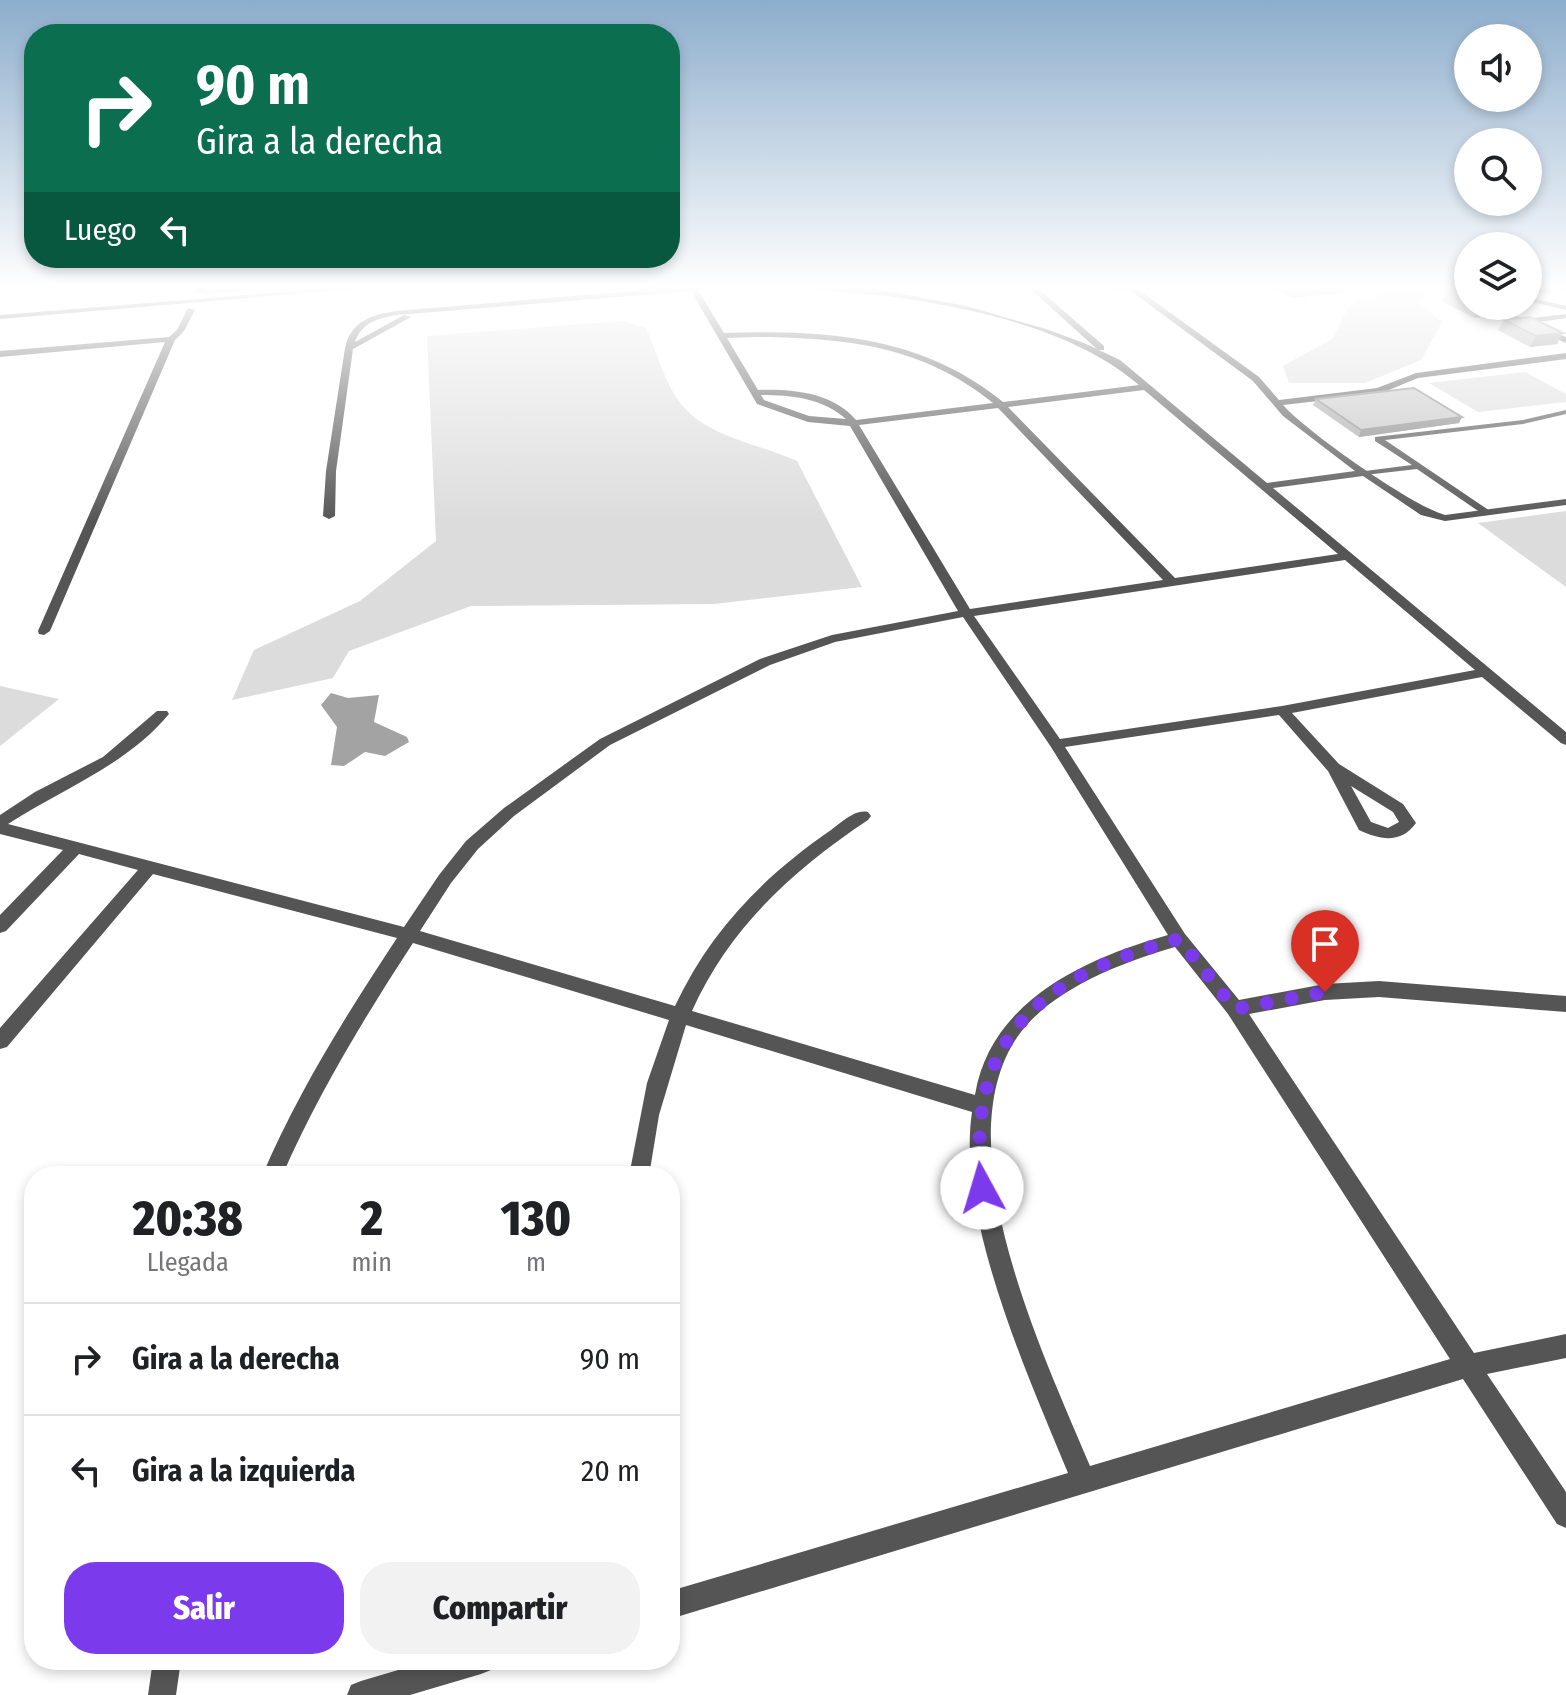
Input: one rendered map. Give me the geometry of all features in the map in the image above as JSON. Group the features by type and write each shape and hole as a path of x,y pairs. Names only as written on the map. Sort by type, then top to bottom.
{"street":[{"path":"44,631 160,364"},
{"path":"329,516 331,471 347,364"},
{"path":"736,364 753,393 809,397 846,413 966,613 1056,744 1179,939 1235,1009 1566,1515"},
{"path":"934,364 971,379 999,403 1171,581"},
{"path":"1119,364 1566,740"},
{"path":"1235,364 1256,379 1286,414 1360,470 1435,517 1566,502"},
{"path":"1278,403 1379,391 1416,376 1505,364"},
{"path":"853,423 1144,387"},
{"path":"1262,483 1360,470"},
{"path":"277,1166 345,1033 406,934 472,845 556,775 605,742 776,658 832,639 966,613 1348,556"},
{"path":"1056,744 1282,710 1486,672"},
{"path":"1282,710 1334,768 1365,826 1394,834 1402,831 1408,823 1398,808 1334,768"},
{"path":"0,825 40,796 108,760 162,714"},
{"path":"641,1166 659,1079 682,1017 708,961 725,935 799,864 863,816"},
{"path":"0,825 75,848 406,934 983,1106"},
{"path":"0,926 75,848"},
{"path":"0,1041 151,866"},
{"path":"1083,1479 1018,1314 997,1249 982,1188 978,1150 983,1106 992,1064 1010,1032 1037,1007 1066,984 1136,951 1179,939"},
{"path":"1235,1009 1325,992 1379,989 1566,1004"},
{"path":"680,1602 1467,1366 1566,1346"},
{"path":"162,1695 166,1670"},
{"path":"361,1695 447,1670"}],"lane":[{"path":"1487,513 1378,439 1523,422 1566,412"},
{"path":"1360,470 1417,467"}],"shaded area":[{"path":"428,364 660,364 676,397 700,421 731,437 797,461 862,587 714,604 471,606 349,651 333,678 232,700 254,650 360,601 436,541"},
{"path":"1286,364 1411,364 1365,383 1289,383 1283,366"},
{"path":"1525,372 1566,394 1566,402 1478,412 1429,383"},
{"path":"1566,511 1566,587 1478,523"},
{"path":"0,686 59,699 0,746"},
{"path":"331,693 348,698 379,695 374,722 407,737 409,742 385,756 365,752 344,766 331,765 337,727 321,705"}],"building":[{"path":"1414,388 1462,417 1361,430 1316,399"}],"route":[{"path":"982,1188 978,1150 992,1064 1010,1032 1066,984 1136,951 1179,939 1235,1009 1325,992"}]}
